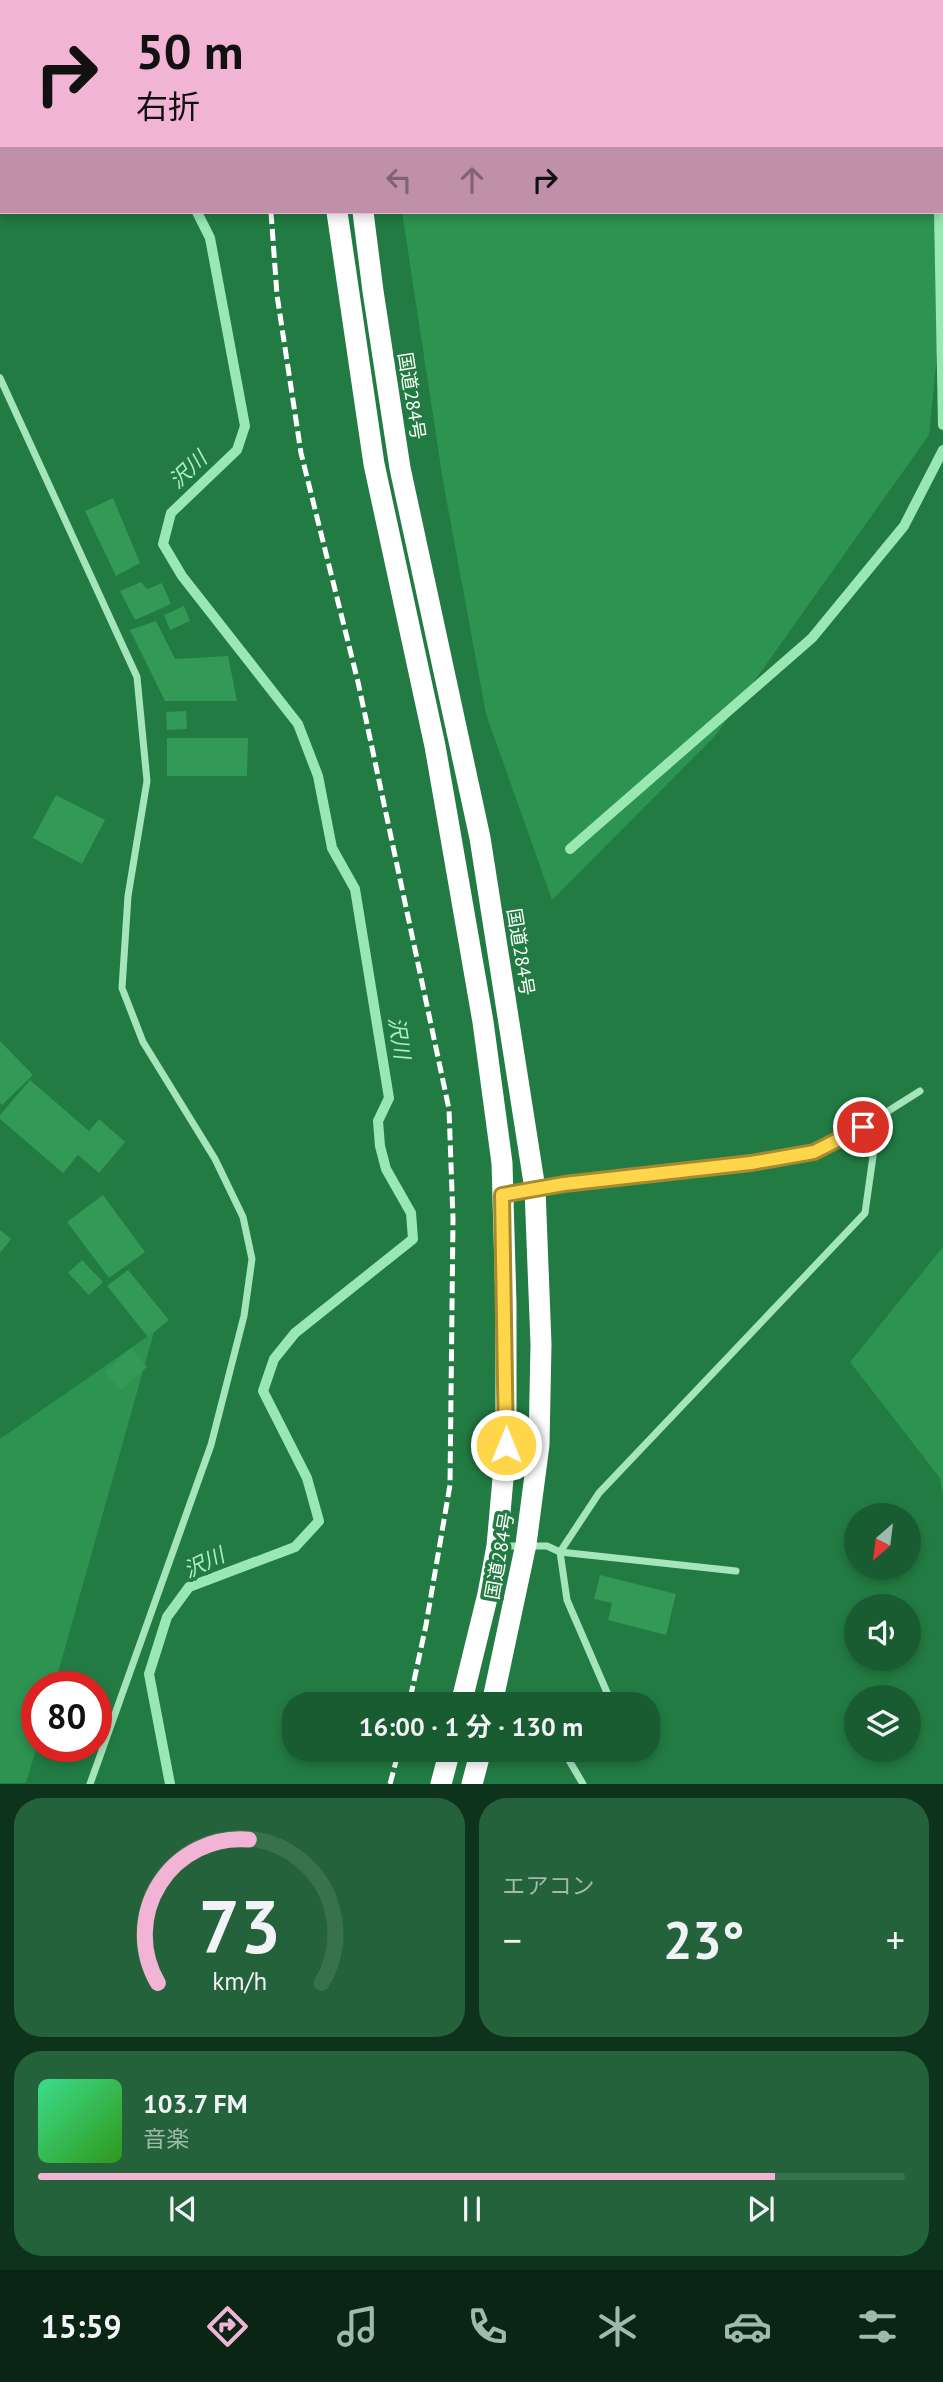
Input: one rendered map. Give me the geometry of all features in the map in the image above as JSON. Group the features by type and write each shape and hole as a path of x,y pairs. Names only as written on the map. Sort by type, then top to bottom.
{"highway":[{"name":"国道284号","path":"337,214 374,464 435,746 483,1022 502,1163 506,1445 497,1546 464,1692"},
{"name":"国道284号","path":"363,214 400,468 480,838 535,1189 541,1344 539,1433 526,1544 495,1692"},
{"path":"441,1783 447,1762"},
{"path":"472,1783 478,1762"}],"street":[{"path":"0,378 136,677 147,781 128,896 122,988 143,1042 215,1159 243,1217 252,1259 244,1316 211,1445 90,1783"},
{"path":"502,1195 564,1184 751,1163 814,1152 863,1127 919,1091"},
{"path":"607,1692 567,1600 560,1552 599,1493 865,1213 874,1149"},
{"path":"497,1546 547,1546 560,1552 736,1572"},
{"path":"570,1762 583,1783"}],"green space":[{"path":"402,214 943,214 943,294 929,435 716,735 552,900 486,714 443,481"},
{"path":"943,1247 943,1498 940,1478 850,1362"},
{"path":"154,1332 59,1671 21,1671 21,1762 32,1762 26,1783 0,1783 0,1439"}],"building":[{"path":"113,498 140,563 116,576 85,511"},
{"path":"141,582 147,589 162,583 171,604 135,620 120,591"},
{"path":"184,606 190,621 170,630 164,615"},
{"path":"156,621 175,659 228,656 237,701 165,701 130,630"},
{"path":"186,711 187,729 167,730 166,712"},
{"path":"167,738 248,738 247,776 167,776"},
{"path":"56,795 105,820 82,864 33,838"},
{"path":"0,1041 33,1075 2,1105 0,1103"},
{"path":"30,1080 89,1131 99,1119 125,1142 99,1173 78,1155 63,1173 0,1119 0,1115"},
{"path":"103,1195 145,1252 109,1278 67,1222"},
{"path":"0,1230 11,1239 0,1253"},
{"path":"82,1260 103,1282 89,1295 68,1273"},
{"path":"128,1270 169,1320 148,1337 107,1286"},
{"path":"131,1348 147,1367 121,1390 105,1372"},
{"path":"600,1575 676,1594 666,1635 608,1620 612,1603 594,1599"}],"waterway":[{"name":"沢川","path":"170,1784 149,1674 167,1617 189,1587 295,1547 319,1521 307,1478 263,1391 274,1359 295,1333 413,1239 411,1213 386,1169 380,1146 378,1121 389,1098 355,889 332,848 318,776 298,724 182,576 163,544 171,513 237,450 245,426 210,238 198,214"},
{"path":"939,214 943,425"},
{"path":"570,849 812,638 904,526 943,450"}],"railway":[{"path":"271,214 277,295 301,453 358,682 449,1109 453,1219 450,1485 412,1692"},
{"path":"390,1784 396,1762"}],"route":[{"path":"506,1445 506,1304 502,1195 564,1184 751,1163 814,1152 863,1127"}]}
